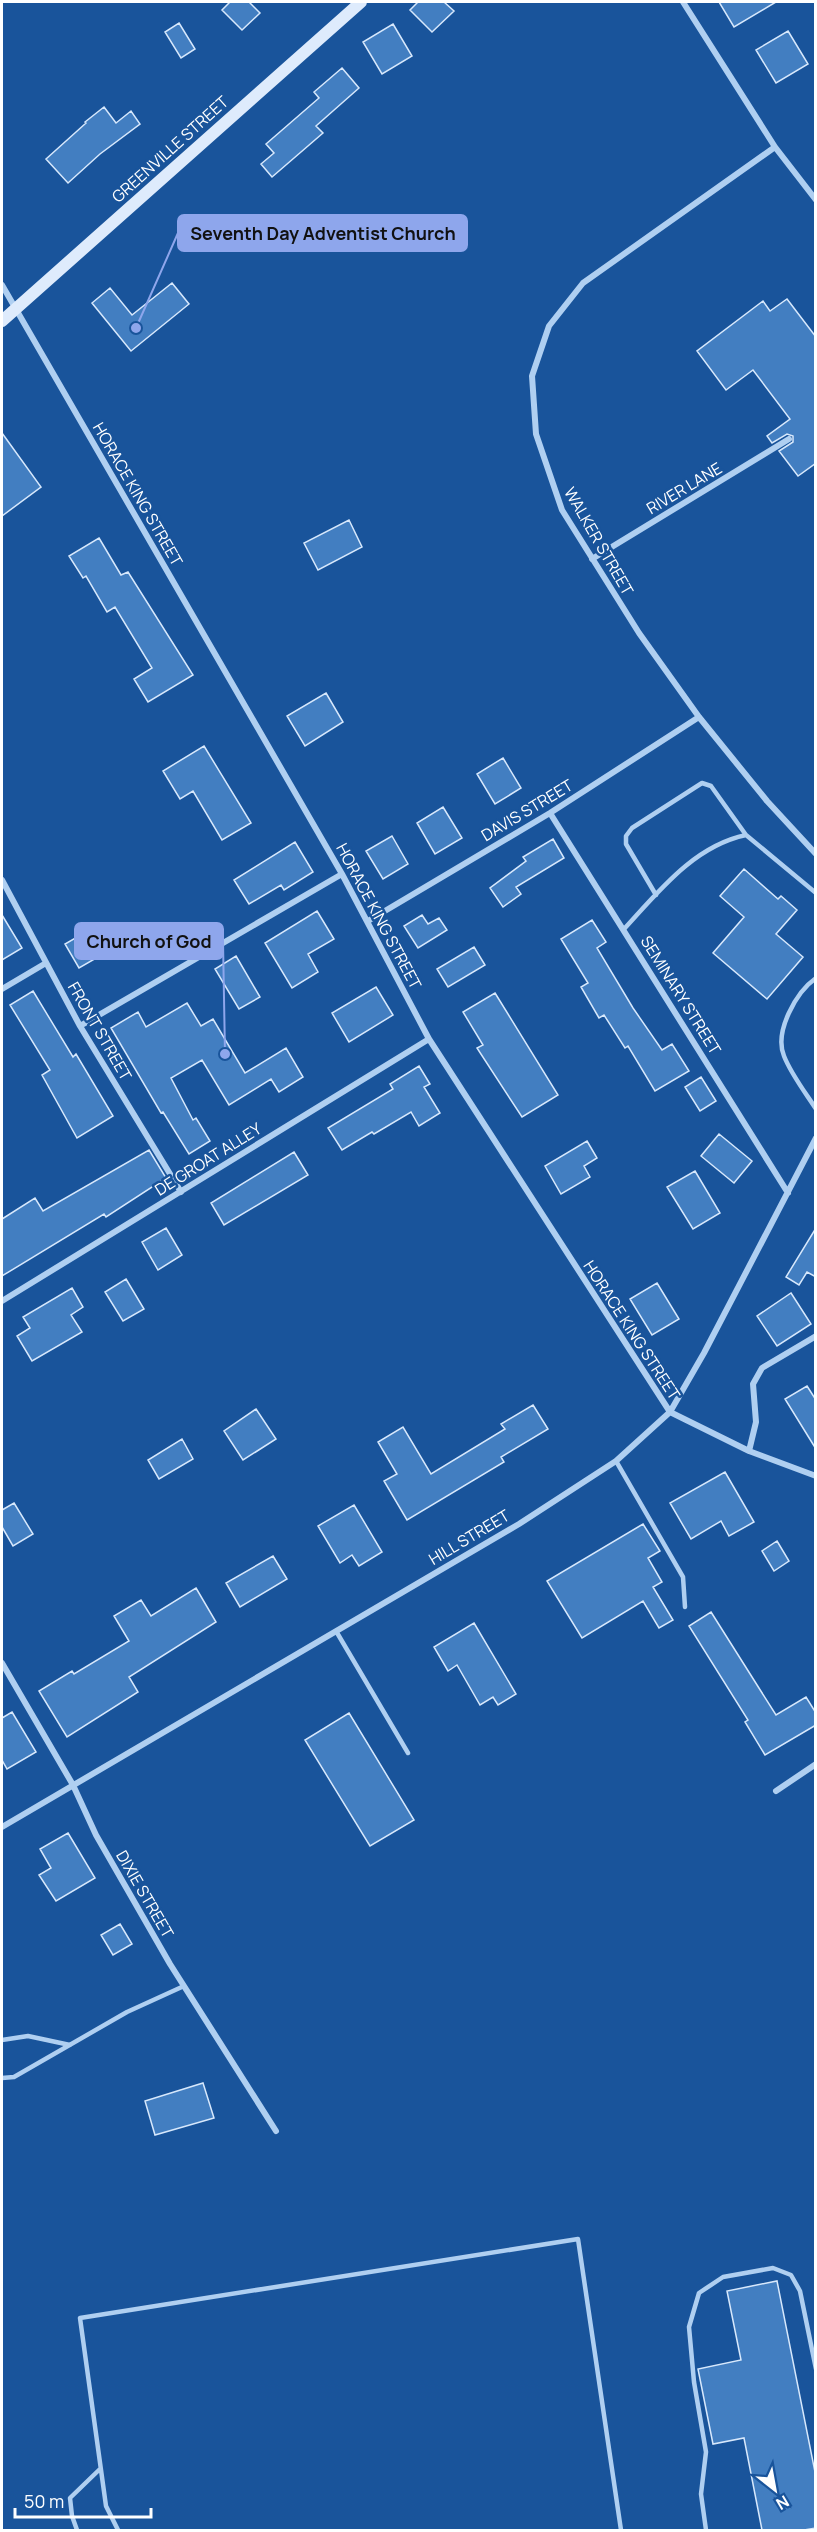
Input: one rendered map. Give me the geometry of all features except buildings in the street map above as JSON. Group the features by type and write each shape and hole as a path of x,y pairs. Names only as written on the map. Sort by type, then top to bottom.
{"street":[{"name":"GREENVILLE STREET","path":"2,321 361,2"},
{"path":"683,2 775,147 816,200"},
{"name":"WALKER STREET","path":"775,147 583,284 549,326 532,376 536,434 562,510 639,633 699,717 767,801 816,854"},
{"name":"HORACE KING STREET","path":"2,285 342,874 429,1039 670,1412 749,1451 816,1476"},
{"name":"RIVER LANE","path":"592,559 789,439"},
{"name":"DAVIS STREET","path":"368,921 550,813 699,717"},
{"name":"SEMINARY STREET","path":"550,813 788,1192"},
{"path":"80,1026 342,874"},
{"name":"FRONT STREET","path":"2,880 80,1026 181,1192"},
{"path":"2,989 46,963"},
{"name":"DE GROAT ALLEY","path":"2,1301 429,1039"},
{"name":"HILL STREET","path":"2,1827 519,1524 616,1461 670,1412 704,1353 816,1138"},
{"path":"749,1451 756,1422 753,1384 762,1368 816,1336"},
{"name":"DIXIE STREET","path":"2,1663 73,1785 96,1835 184,1986 276,2131"},
{"path":"776,1791 816,1764"}],"lane":[{"path":"656,895 626,844 626,836 632,828 702,783 711,786 746,835 816,893"},
{"path":"624,929 656,895 705,850 730,838 746,835"},
{"path":"816,978 804,986 792,1006 781,1038 783,1055 816,1109"},
{"path":"616,1461 683,1577 685,1607"},
{"path":"336,1631 408,1753"},
{"path":"2,2078 14,2077 128,2013 184,1986"},
{"path":"2,2040 28,2036 70,2046"},
{"path":"118,2530 106,2506 81,2318 578,2239 621,2530"},
{"path":"706,2530 701,2494 706,2452 693,2382 689,2327 699,2293 723,2277 733,2275 773,2268 790,2275 800,2291 813,2344 816,2369"},
{"path":"77,2530 72,2517 70,2498 100,2469"}],"place":[{"name":"Seventh Day Adventist Church","path":"136,328"},
{"name":"Church of God","path":"225,1054"}]}
